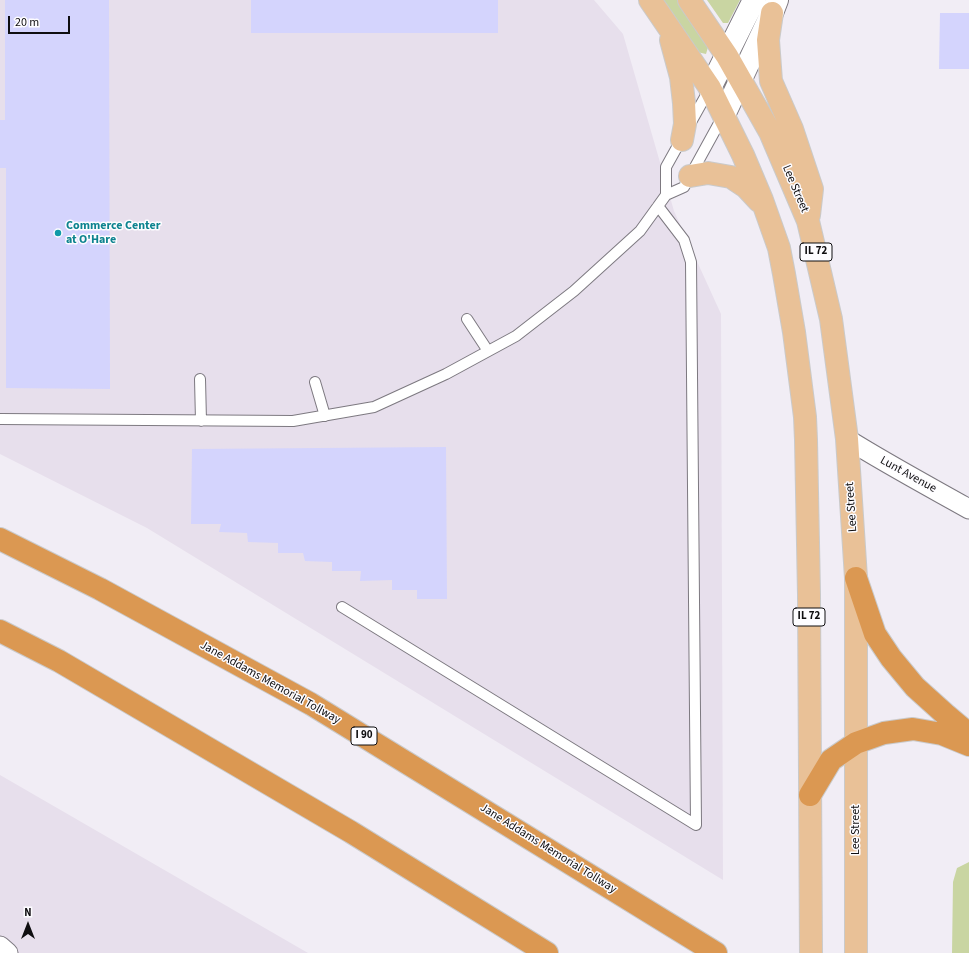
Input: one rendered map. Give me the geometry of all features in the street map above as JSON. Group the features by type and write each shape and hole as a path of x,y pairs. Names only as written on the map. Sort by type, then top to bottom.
{"highway":[{"name":"Jane Addams Memorial Tollway","path":"0,539 100,590 311,704 716,953"},
{"path":"856,578 875,634 891,658 915,687 969,734"},
{"path":"0,631 59,661 351,832 548,953"},
{"path":"810,795 831,760 856,743 884,733 913,729 942,734 969,745"}],"main road":[{"name":"IL 72","path":"650,0 710,88 743,155 765,208 779,248 794,332 805,417 809,595 811,953"},
{"name":"IL 72","path":"689,0 727,56"},
{"path":"710,88 754,0"},
{"path":"724,115 774,7"},
{"path":"774,7 768,40 771,81 792,129 812,189 808,221"},
{"path":"666,23 681,77 685,124 682,140"},
{"name":"Lee Street","path":"727,56 770,132 808,221 831,319 847,439 856,578 856,947"},
{"path":"690,176 708,173 731,177 746,187 765,208"}],"street":[{"name":"Lunt Avenue","path":"847,439 879,459 969,509"},
{"path":"0,946 8,953"}],"lane":[{"path":"666,195 666,167 710,88"},
{"path":"0,419 293,421 374,407 446,374 516,336 574,291 640,231 666,195 684,187 724,115"},
{"path":"342,607 696,825 691,262 684,240 658,206"},
{"path":"467,319 488,351"},
{"path":"200,379 201,421"},
{"path":"315,382 325,416"}],"shaded area":[{"path":"0,0 594,0 623,34 674,211 721,314 723,880 147,528 0,454"},
{"path":"0,775 308,953 0,953"}],"green space":[{"path":"663,0 678,0 709,44 706,54 697,52"},
{"path":"707,0 740,0 728,23 723,23"},
{"path":"969,862 969,953 952,953 953,882 957,868"}],"building":[{"name":"Commerce Center at O'Hare","path":"5,0 109,0 110,389 6,388 6,168 0,168 0,120 5,120"},
{"path":"251,0 498,0 498,33 251,33"},
{"path":"940,13 969,13 969,69 939,69"},
{"path":"446,447 447,599 417,599 417,590 392,590 392,580 360,581 361,571 332,571 332,562 305,561 303,553 278,553 278,543 248,542 247,533 219,532 221,524 191,524 192,449"}],"place":[{"name":"Commerce Center at O'Hare","path":"58,233"}]}
